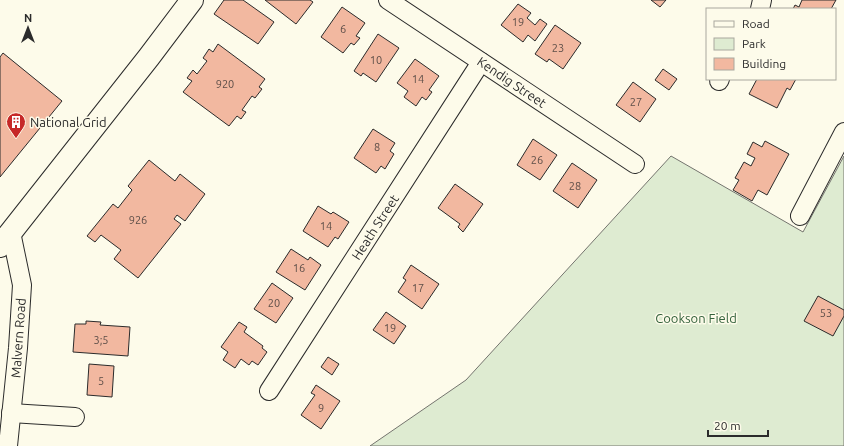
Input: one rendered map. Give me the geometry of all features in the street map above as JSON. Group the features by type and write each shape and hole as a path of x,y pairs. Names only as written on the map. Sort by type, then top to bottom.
{"main road":[{"path":"6,239 192,0"}],"street":[{"name":"Kendig Street","path":"388,0 635,164"},
{"name":"Heath Street","path":"269,392 481,62"},
{"path":"800,216 844,132"},
{"name":"Malvern Road","path":"6,239 22,285 18,348 8,446"},
{"path":"11,413 75,418"}],"green space":[{"name":"Cookson Field","path":"671,156 803,232 844,156 844,446 370,446 466,380"}],"building":[{"path":"224,0 243,0 274,22 258,44 214,14"},
{"path":"265,0 310,0 313,2 296,24"},
{"path":"651,0 666,0 660,7"},
{"path":"802,0 836,0 832,8 794,8 795,5 799,7"},
{"path":"518,4 531,13 527,18 535,25 540,19 547,24 535,41 528,35 523,42 501,25"},
{"path":"342,7 365,23 356,36 360,38 354,45 351,43 343,53 321,37"},
{"path":"555,25 581,43 563,69 549,59 547,62 535,54"},
{"path":"378,34 399,48 376,82 363,73 361,76 354,71"},
{"path":"218,44 265,79 259,87 262,89 255,98 252,96 242,110 246,112 241,119 237,116 229,126 183,92 192,81 187,78 193,70 197,74 207,61 203,58 209,49 213,52"},
{"name":"National Grid","path":"3,53 62,101 0,177 0,57"},
{"path":"415,59 439,76 429,90 432,92 426,100 422,97 416,106 404,97 408,91 397,83"},
{"path":"663,69 677,79 669,90 655,80"},
{"path":"756,80 795,80 790,90 787,88 777,108 749,94"},
{"path":"633,82 656,99 640,122 616,105"},
{"path":"373,129 395,143 390,151 394,154 385,169 381,166 376,173 354,158"},
{"path":"533,139 557,155 540,180 517,165"},
{"path":"765,141 789,154 767,195 758,190 752,201 733,190 739,180 735,178 744,162 751,166 755,158 747,154 753,142 762,147"},
{"path":"149,160 175,181 180,174 205,194 185,221 177,215 174,219 181,224 138,278 114,259 121,250 101,235 95,242 87,236 113,204 118,208 132,190 128,186"},
{"path":"572,163 597,180 578,208 553,191"},
{"path":"455,184 483,204 463,232 458,227 460,224 438,208"},
{"path":"318,206 331,214 333,212 349,222 338,239 335,237 328,247 303,231"},
{"path":"291,249 308,260 310,257 321,265 305,290 276,272"},
{"path":"411,265 439,284 422,309 398,292 406,280 403,278"},
{"path":"272,283 293,298 276,323 254,309"},
{"path":"818,296 844,310 844,316 833,336 804,321"},
{"path":"386,312 406,326 394,344 373,330"},
{"path":"86,321 101,322 100,325 130,327 128,356 73,352 75,324 86,324"},
{"path":"239,322 247,327 244,332 263,346 262,348 267,352 258,365 252,361 249,365 241,359 235,368 223,360 228,352 221,347"},
{"path":"328,357 339,364 332,375 321,367"},
{"path":"89,364 114,366 112,397 87,395"},
{"path":"316,385 340,401 321,429 301,415 315,395 311,393"}],"place":[{"name":"National Grid","path":"16,139"}]}
